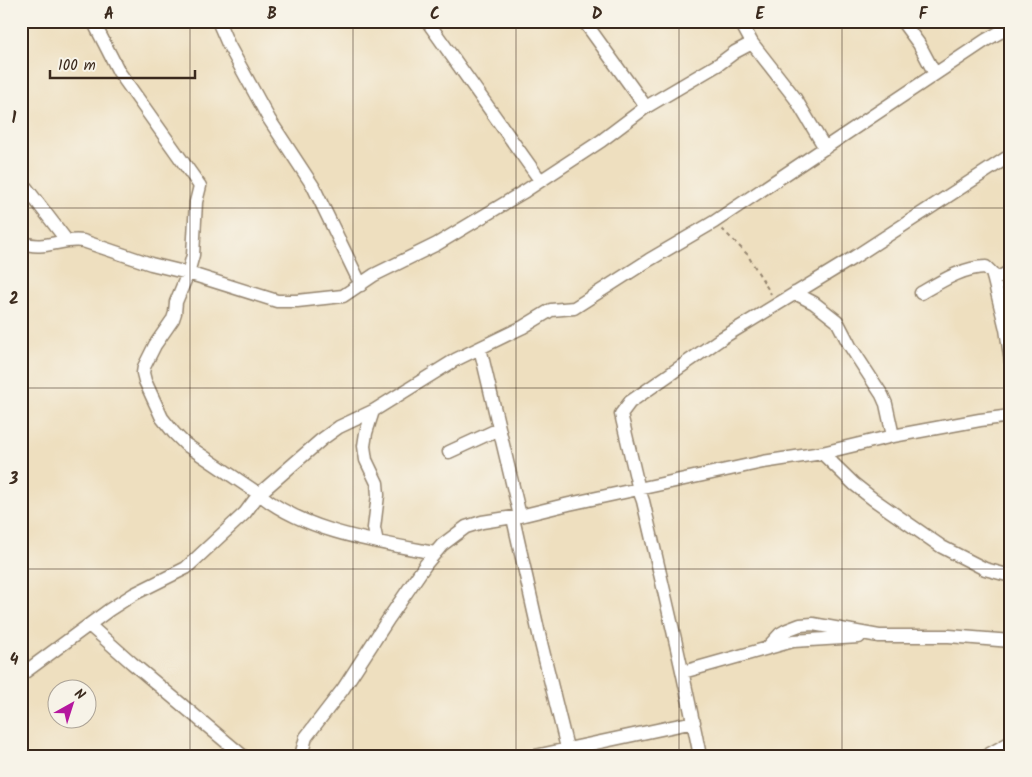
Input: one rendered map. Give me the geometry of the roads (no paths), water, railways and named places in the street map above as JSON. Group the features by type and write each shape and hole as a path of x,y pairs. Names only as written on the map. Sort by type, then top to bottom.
{"street":[{"path":"93,21 119,72 200,186 196,202 193,255 188,273 176,302 175,313 144,367 145,381 162,418 185,444 270,503 297,518 377,542 435,553"},
{"path":"218,21 228,44 269,118 313,186 361,285"},
{"path":"427,21 540,180"},
{"path":"584,21 646,107"},
{"path":"740,21 752,44 795,98 825,148"},
{"path":"902,21 919,44 935,74"},
{"path":"21,675 134,594 186,568 245,512 259,494 321,440 339,427 373,411 455,360 523,327 551,310 574,308 649,260 714,222 986,40 1011,26"},
{"path":"21,242 35,246 51,246 68,241 83,241 151,264 188,273 266,298 288,302 343,296 394,264 437,244 601,141 646,107 719,64 735,52 752,44"},
{"path":"700,756 683,672 643,501 623,428 621,414 623,410 630,402 722,338 812,283 1011,155"},
{"path":"21,181 68,241"},
{"path":"920,293 948,278 979,267 986,267 990,270 1006,329 1011,362"},
{"path":"994,280 1011,271"},
{"path":"812,283 814,303"},
{"path":"795,293 814,303 837,321 850,346 882,395 886,404 893,436"},
{"path":"480,348 499,429 541,643 568,752"},
{"path":"373,411 364,446 366,460 376,483 378,495 374,528 377,542"},
{"path":"301,756 306,737 343,689 389,618 435,553 453,534 466,527 763,462 822,453 893,436 1011,416"},
{"path":"449,452 499,429"},
{"path":"822,453 854,484 873,499 942,547 984,569 1011,576"},
{"path":"89,625 243,756"},
{"path":"683,672 792,641 879,636 949,636 1011,641"},
{"path":"535,756 568,752 694,722"},
{"path":"986,756 1011,742"}]}
